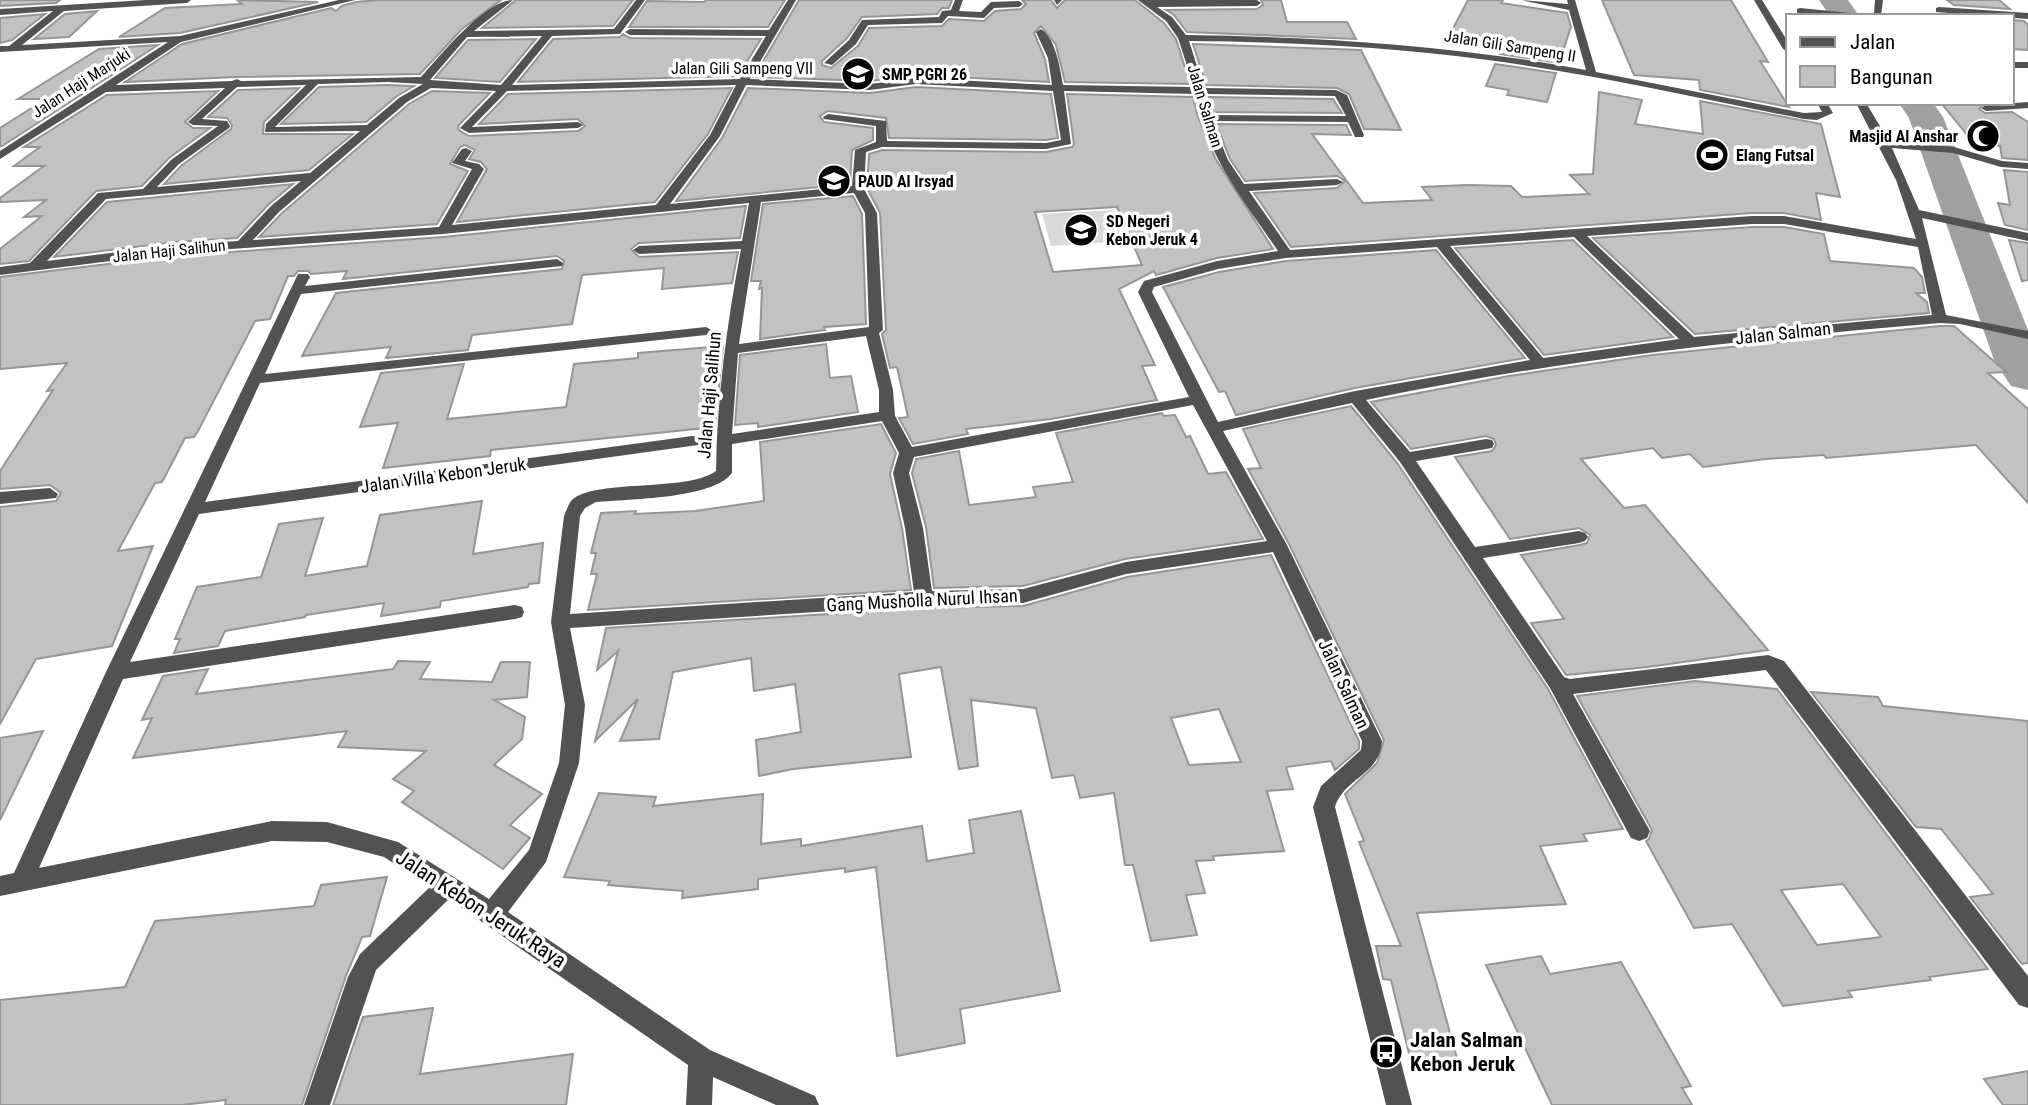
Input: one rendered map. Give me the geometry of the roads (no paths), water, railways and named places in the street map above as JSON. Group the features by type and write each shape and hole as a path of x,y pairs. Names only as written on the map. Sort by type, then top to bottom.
{"street":[{"path":"11,48 72,0"},
{"path":"0,12 187,0"},
{"path":"0,49 180,39 351,0"},
{"path":"242,244 275,209 426,82 464,34 509,0"},
{"path":"464,34 617,32 640,0"},
{"path":"659,210 715,136 743,82 792,0"},
{"path":"954,13 959,0"},
{"path":"1525,0 1572,4 1592,74"},
{"path":"1758,0 1786,46"},
{"path":"1791,0 1804,13"},
{"path":"1145,2 1257,4"},
{"name":"Jalan Salman","path":"1145,2 1169,19 1183,38 1200,91 1205,118 1222,160 1286,254"},
{"path":"829,63 853,43 864,23 871,20 939,20 944,19 945,13 984,15 991,5 1019,4"},
{"path":"1939,10 1998,14"},
{"path":"631,32 773,33"},
{"path":"733,349 872,332 878,325 871,213 858,189 861,150 881,144 1062,145 1067,142 1053,58 1041,32"},
{"path":"549,33 504,88 465,129 578,125"},
{"name":"Jalan Gili Sampeng II","path":"1183,38 1267,39 1433,50 1592,74 1804,116 1817,117 1825,108"},
{"name":"Jalan Haji Marjuki","path":"0,156 180,39"},
{"name":"Jalan Gili Sampeng VII","path":"100,89 316,81 426,82 504,88 743,82 870,87 916,80 1060,88 1336,93 1342,95 1359,135"},
{"path":"316,81 269,130 370,128"},
{"path":"147,191 175,162 225,126 223,123 193,122 237,82"},
{"path":"1862,105 1886,144 1916,213 1940,319"},
{"path":"1986,108 2028,105"},
{"path":"828,117 882,123 881,144"},
{"path":"1205,118 1352,119"},
{"path":"1886,144 1954,150 2001,164 2028,166"},
{"path":"0,145 15,145"},
{"path":"443,230 478,169 458,163 466,151"},
{"path":"35,266 99,198 147,191 315,176"},
{"path":"1241,188 1337,182"},
{"name":"Jalan Haji Salihun","path":"0,271 174,249 443,230 858,189"},
{"name":"Jalan Haji Salihun","path":"492,914 538,855 569,763 575,705 561,622 572,516 578,504 593,497 699,485 713,481 724,473 723,440 733,349 756,199"},
{"path":"1916,213 2028,237"},
{"name":"Jalan Salman","path":"1399,1105 1324,807 1329,792 1371,754 1372,741 1278,545 1198,400 1144,292 1149,284 1217,265 1286,254 1576,232 1784,220 1923,244"},
{"path":"1576,232 1692,343"},
{"path":"1440,242 1539,362"},
{"path":"639,250 747,244"},
{"path":"11,883 116,672 299,284 557,263"},
{"name":"Jalan Salman","path":"1214,428 1355,397 1539,362 1692,343 1940,319 1960,320 2028,335"},
{"path":"255,379 706,331"},
{"path":"872,332 886,390 887,415 906,453 901,473 914,528 924,598"},
{"path":"1355,397 1406,458 1557,683 1639,831"},
{"path":"906,453 1198,400"},
{"path":"723,440 887,415"},
{"name":"Jalan Villa Kebon Jeruk","path":"193,509 692,441"},
{"path":"1406,458 1486,444"},
{"path":"0,498 50,494"},
{"path":"1472,554 1579,537"},
{"name":"Gang Musholla Nurul Ihsan","path":"561,622 924,598 1023,596 1126,568 1278,545"},
{"path":"116,672 515,612"},
{"path":"1557,683 1570,687 1774,663 2028,996"},
{"name":"Jalan Kebon Jeruk Raya","path":"11,883 272,831 327,832 390,849 448,884 701,1059 806,1105"},
{"path":"317,1105 360,977 368,962 448,884"},
{"path":"699,1105 701,1059"}],"waterway":[{"path":"1833,0 1844,14"},
{"path":"1917,105 1926,117 2017,360 2028,376"}],"place":[{"name":"SMP PGRI 26","path":"858,74"},
{"name":"Masjid Al Anshar","path":"1983,136"},
{"name":"Elang Futsal","path":"1712,155"},
{"name":"PAUD Al Irsyad","path":"834,181"},
{"name":"SD Negeri Kebon Jeruk 4","path":"1081,230"},
{"name":"Jalan Salman Kebon Jeruk","path":"1386,1052"}]}
